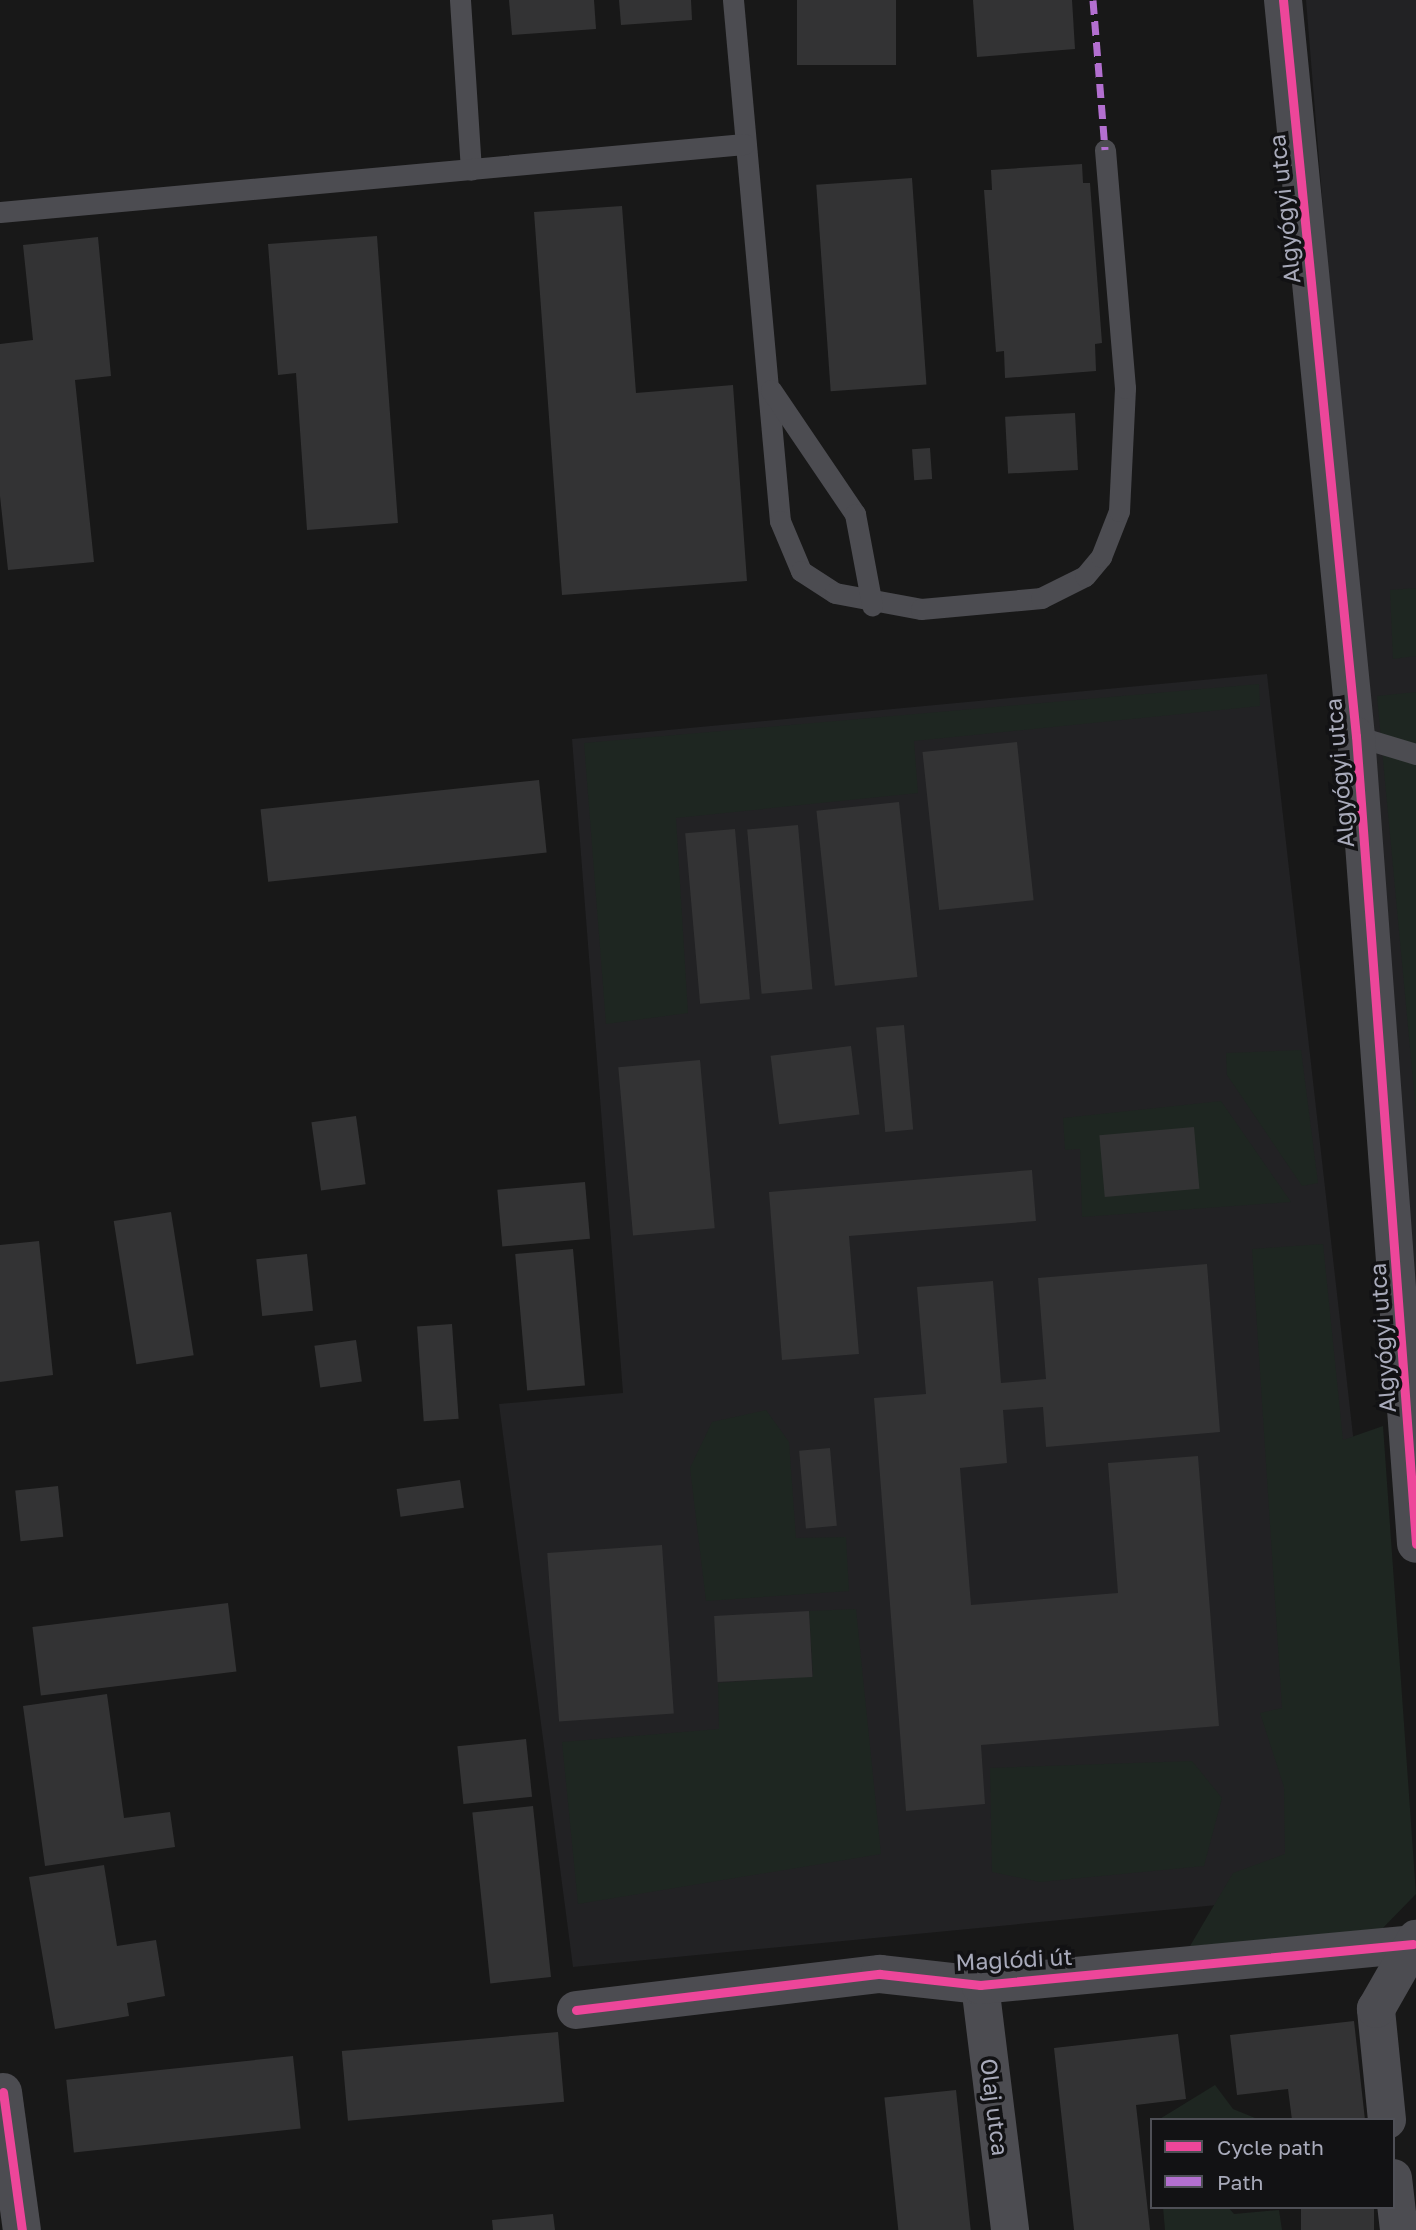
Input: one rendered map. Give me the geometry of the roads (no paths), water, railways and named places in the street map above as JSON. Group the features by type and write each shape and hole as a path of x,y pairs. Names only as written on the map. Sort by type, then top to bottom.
{"street":[{"name":"Algyógyi utca","path":"1283,0 1356,736 1416,1544"},
{"name":"Maglódi út","path":"576,2010 880,1974 979,1985 1415,1942"},
{"path":"1387,2118 1376,2010 1415,1942"},
{"name":"Olaj utca","path":"979,1985 1010,2230"},
{"path":"3,2105 22,2230"},
{"path":"1395,2195 1399,2230"}],"lane":[{"path":"460,0 471,170"},
{"path":"733,0 780,521 790,554 816,583 873,604 959,610 1041,598 1085,576 1111,537 1123,478 1125,388 1105,150"},
{"path":"0,212 744,144"},
{"path":"770,388 855,514 873,604"},
{"path":"1356,736 1416,754"}]}
